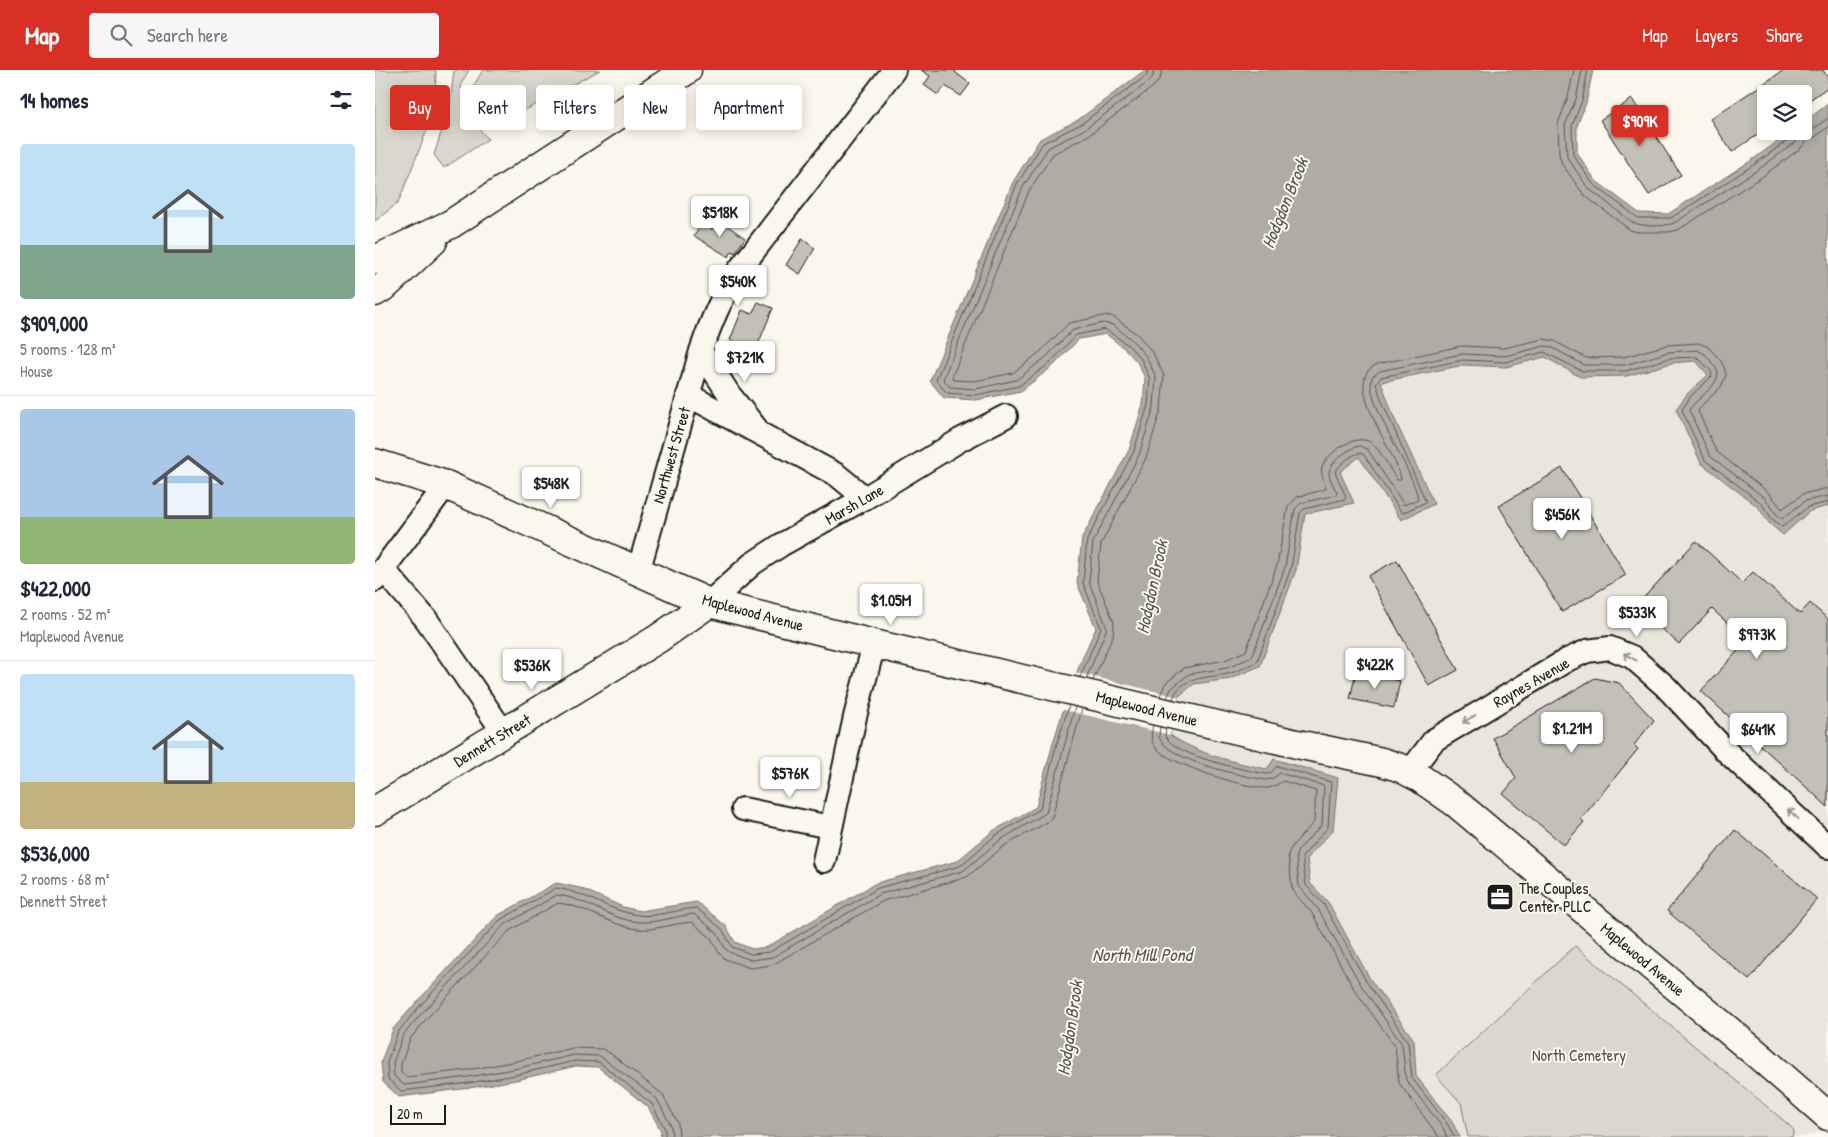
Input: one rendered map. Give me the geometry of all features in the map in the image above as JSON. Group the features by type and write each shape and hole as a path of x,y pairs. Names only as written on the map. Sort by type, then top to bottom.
{"street":[{"path":"375,260 451,224 687,70"},
{"name":"Northwest Street","path":"638,572 701,351 719,302 739,270 894,70"},
{"path":"375,292 385,286 451,224"},
{"path":"701,351 729,394 761,435"},
{"path":"688,395 837,475 865,498"},
{"name":"Marsh Lane","path":"709,603 752,564 781,545 865,498 960,440 1006,416"},
{"name":"Maplewood Avenue","path":"375,463 446,485 709,603 1174,715 1382,762 1409,772 1456,803 1826,1110"},
{"path":"446,485 379,575 426,619 504,733"},
{"name":"Dennett Street","path":"375,811 659,638 709,603"},
{"path":"824,861 830,826 874,644"},
{"name":"Raynes Avenue","path":"1409,772 1434,740 1567,660 1587,651 1610,648 1632,657 1665,686 1725,750 1828,847"},
{"path":"743,809 830,826"}],"shaded area":[{"path":"1545,357 1580,377 1627,376 1672,363 1696,361 1708,375 1687,394 1676,409 1701,463 1758,507 1769,523 1828,506 1828,1130 1803,1137 1460,1137 1452,1122 1416,1076 1414,1040 1370,979 1328,902 1310,883 1307,858 1333,830 1337,778 1267,769 1223,760 1186,746 1170,735 1179,696 1194,684 1230,679 1296,570 1305,514 1354,503 1340,472 1359,457 1395,420 1381,382 1464,365 1506,367"}],"green space":[{"path":"375,70 436,70 436,85 390,85 390,130 427,130 398,203 375,221"},
{"path":"454,70 469,70 460,85 460,130 481,130 488,139 444,168 434,155 442,130 450,130 450,104"},
{"path":"483,70 600,70 572,85 536,85 536,104 526,110 526,85 474,85"},
{"name":"North Cemetery","path":"1575,946 1789,1125 1794,1131 1792,1137 1468,1137 1461,1103 1436,1075"}],"water":[{"name":"North Mill Pond","path":"1145,70 1593,70 1586,103 1577,126 1577,153 1596,181 1639,213 1668,214 1780,140 1812,140 1812,116 1828,104 1828,506 1810,511 1783,535 1769,523 1758,507 1701,463 1676,409 1687,394 1708,375 1696,361 1672,363 1627,376 1580,377 1545,357 1506,367 1464,365 1381,382 1395,420 1434,504 1401,520 1359,457 1340,472 1354,503 1305,514 1296,570 1260,666 1230,679 1194,684 1179,696 1170,735 1181,742 1205,753 1242,764 1267,769 1274,759 1338,778 1333,830 1307,858 1310,883 1328,902 1370,979 1414,1040 1416,1076 1452,1122 1460,1137 660,1137 661,1131 648,1107 598,1067 576,1066 516,1080 399,1097 383,1082 381,1062 393,1029 497,916 556,883 580,888 623,907 640,911 697,902 726,926 735,942 752,949 767,947 876,883 957,861 993,831 1036,807 1061,716 1096,628 1077,583 1082,538 1129,450 1143,404 1145,378 1137,362 1125,349 1106,334 1079,339 1053,366 1021,391 976,400 944,398 930,381 1013,182 1040,139 1078,120"}],"pier":[{"path":"1074,672 1179,697 1170,735 1060,709"}],"building":[{"path":"921,70 957,70 955,72 970,84 961,96 945,86 938,95 924,85 930,76"},
{"path":"1784,70 1823,70 1828,78 1828,87 1812,98 1812,85 1761,85"},
{"path":"1757,88 1757,135 1732,152 1710,119"},
{"path":"1632,99 1681,175 1649,195 1600,120"},
{"path":"719,220 745,238 735,253 732,251 729,257 694,236 702,223 712,229"},
{"path":"802,239 815,248 800,274 786,265"},
{"path":"758,302 773,308 750,364 731,357 737,343 730,340 742,310 752,314"},
{"path":"1562,468 1626,575 1562,612 1499,506"},
{"path":"1696,541 1742,583 1753,572 1800,614 1810,603 1828,619 1828,807 1701,691 1747,641 1712,609 1679,644 1636,606"},
{"path":"1397,560 1458,670 1429,686 1368,576"},
{"path":"1356,672 1400,681 1394,708 1350,699"},
{"path":"1595,678 1619,683 1654,720 1634,745 1638,749 1581,819 1584,822 1564,845 1503,794 1516,778 1493,738"},
{"path":"1735,830 1817,899 1749,980 1667,911"}],"place":[{"name":"The Couples Center PLLC","path":"1500,897"}],"water label":[{"name":"Hodgdon Brook","path":"1285,203"},
{"name":"Hodgdon Brook","path":"1152,587"},
{"name":"Hodgdon Brook","path":"1070,1028"}]}
